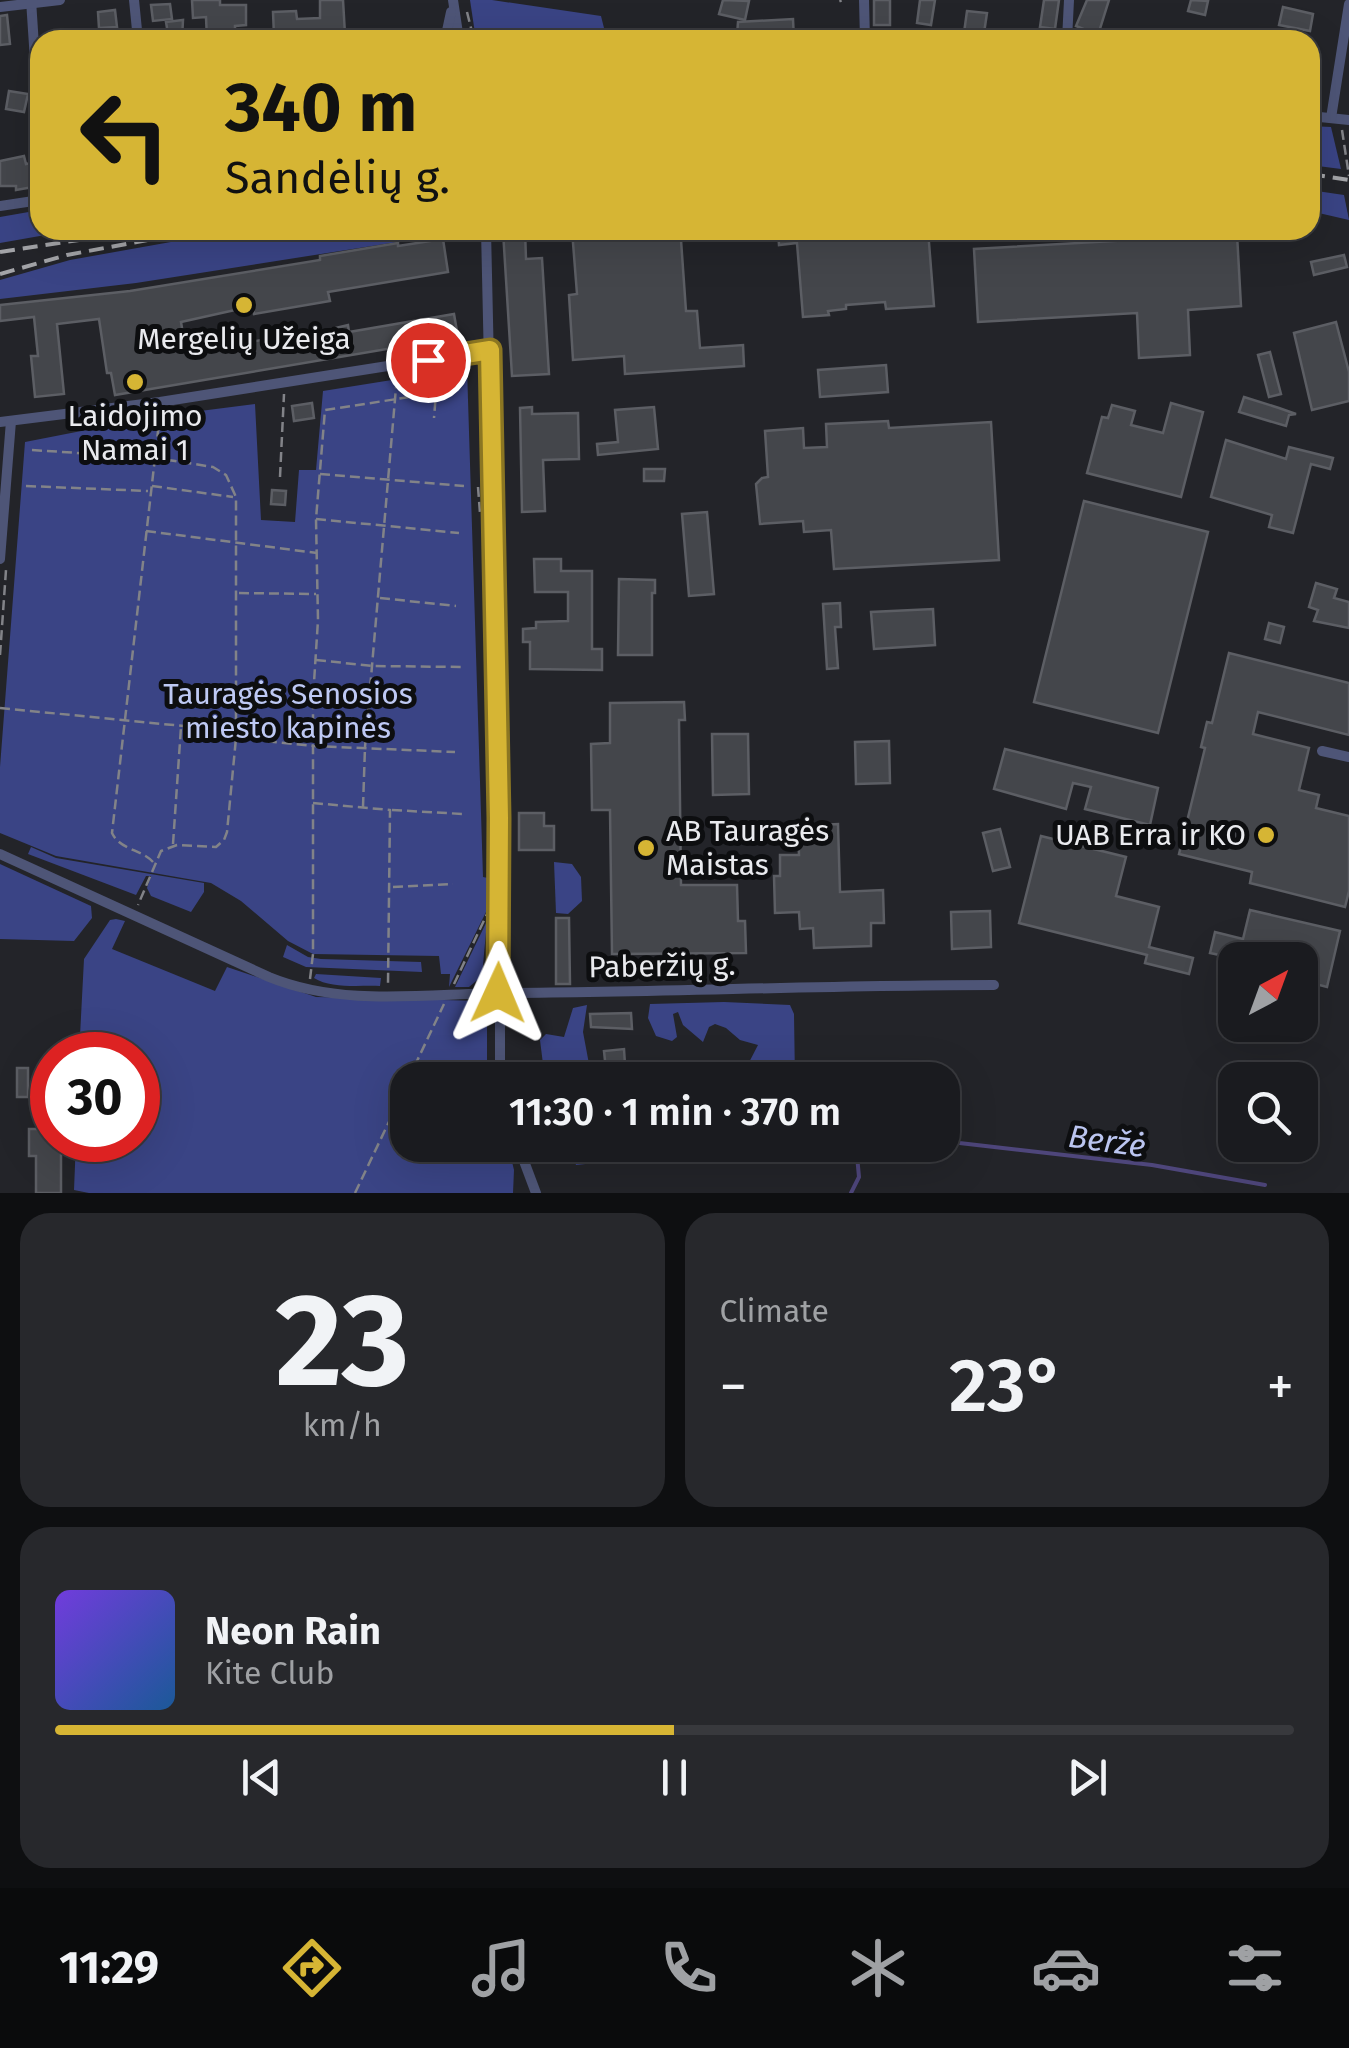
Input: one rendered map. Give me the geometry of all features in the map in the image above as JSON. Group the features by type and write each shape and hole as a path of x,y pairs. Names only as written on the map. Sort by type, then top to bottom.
{"street":[{"path":"0,8 60,0"},
{"path":"134,0 137,30"},
{"path":"864,0 865,30"},
{"path":"1068,30 1069,0"},
{"path":"31,2 33,30"},
{"path":"448,30 452,3"},
{"path":"452,3 457,30"},
{"path":"1330,118 1349,4"},
{"path":"1320,117 1349,120"},
{"path":"0,206 30,202"},
{"path":"486,240 499,818 500,1062"},
{"path":"0,559 6,421 160,402 490,350"},
{"path":"1322,751 1349,756"},
{"name":"Paberžių g.","path":"0,854 269,977 308,990 448,996 994,985"},
{"path":"525,1162 536,1193"},
{"path":"526,1193 532,1180"},
{"path":"532,1180 544,1193"}],"path":[{"path":"466,7 472,30"},
{"path":"363,807 398,365"},
{"path":"280,477 284,383"},
{"path":"308,990 313,954 316,519 325,410 436,393 434,418"},
{"path":"154,862 146,854 120,844 112,834 160,402"},
{"path":"32,450 156,458 213,467 226,476 236,497 236,738 224,840 216,847 173,845 161,851 133,916"},
{"path":"318,474 464,486"},
{"path":"480,484 478,510 483,518"},
{"path":"151,485 190,494 236,497"},
{"path":"26,486 150,492"},
{"path":"316,519 459,533"},
{"path":"145,531 317,553"},
{"path":"236,593 318,594"},
{"path":"378,598 456,606"},
{"path":"316,660 372,666 464,666"},
{"path":"0,708 236,732"},
{"path":"173,845 182,726"},
{"path":"236,738 314,746 456,752"},
{"path":"314,803 463,814"},
{"path":"388,995 390,810"},
{"path":"391,887 453,884"},
{"path":"417,1062 489,910"},
{"path":"355,1193 390,1119"}],"green space":[{"path":"470,0 601,16 604,30 474,30"},
{"path":"1320,126 1331,127 1341,169 1320,166"},
{"path":"1320,191 1344,195 1349,220 1320,213"},
{"path":"30,212 30,238 0,243 0,217"},
{"path":"182,240 410,240 136,283 0,299 0,280 70,260"},
{"name":"Tauragės Senosios miesto kapinės","path":"467,368 483,877 488,878 487,910 449,987 450,974 441,974 439,956 313,954 288,941 241,901 211,883 56,856 0,833 0,767 25,442 153,417 255,404 261,520 295,522 299,470 316,470 323,391"},
{"path":"31,847 56,858 204,883 204,892 191,912 151,896 147,888 151,876 146,876 136,895 28,854"},
{"path":"554,862 572,864 581,877 582,901 568,914 556,913"},
{"path":"0,864 91,906 92,918 74,941 0,939"},
{"path":"110,920 125,921 112,949 215,991 227,967 316,997 483,1001 487,1007 487,1062 390,1062 390,1162 512,1162 513,1193 74,1190 75,1162 160,1162 160,1032 80,1032 84,959"},
{"path":"487,921 482,976 469,987 455,987"},
{"path":"287,945 308,957 321,959 421,962 422,972 306,967 283,957"},
{"path":"316,974 381,978 380,986 346,986 321,981 314,978"},
{"path":"650,1004 790,1005 794,1014 795,1062 749,1062 758,1045 740,1040 715,1024 709,1027 703,1042 683,1025 678,1012 673,1014 677,1037 672,1041 656,1036 648,1018"},
{"path":"587,1005 583,1032 589,1062 543,1062 540,1040 546,1034 564,1037 573,1008"}],"building":[{"path":"192,0 246,5 246,25 235,26 235,30 207,30 206,17 193,18"},
{"path":"320,0 343,0 345,30 274,30 273,12 296,11 297,19 320,18"},
{"path":"723,0 749,1 745,20 719,14"},
{"path":"874,0 890,0 890,25 874,25"},
{"path":"920,0 935,0 931,25 917,23"},
{"path":"1044,0 1059,0 1055,29 1040,27"},
{"path":"1087,0 1109,0 1100,30 1076,26"},
{"path":"1191,0 1208,1 1205,15 1188,11"},
{"path":"170,4 172,19 153,21 151,5"},
{"path":"1283,7 1313,14 1310,30 1279,25"},
{"path":"115,10 117,27 99,28 98,12"},
{"path":"967,11 987,13 984,30 964,30"},
{"path":"7,15 10,44 0,45 0,16"},
{"path":"793,19 794,30 737,30 738,22"},
{"path":"183,20 182,30 167,30 166,22"},
{"path":"9,91 28,94 24,112 6,109"},
{"path":"24,156 26,164 30,163 30,188 16,190 16,186 0,186 0,161"},
{"path":"443,240 448,272 328,292 330,301 254,314 253,306 181,322 186,352 293,338 348,325 349,332 454,314 458,337 115,395 111,373 107,373 99,319 57,324 64,394 35,397 31,356 38,356 34,317 0,321 0,305 130,291 320,260 320,256"},
{"path":"504,240 525,240 526,259 542,258 549,374 512,376"},
{"path":"573,240 681,240 686,311 697,311 700,348 743,345 744,366 625,374 624,356 573,360 569,295 577,294"},
{"path":"779,240 929,240 934,306 886,309 885,302 846,305 846,309 828,311 829,315 803,317 797,243 779,245"},
{"path":"1132,240 1237,240 1241,306 1188,310 1190,355 1139,358 1137,313 978,322 974,249"},
{"path":"1344,255 1347,267 1314,275 1311,262"},
{"path":"1336,322 1349,372 1349,401 1312,410 1294,333"},
{"path":"1270,352 1281,394 1269,397 1258,355"},
{"path":"886,365 888,392 820,397 818,370"},
{"path":"1244,397 1296,414 1289,415 1286,426 1239,412"},
{"path":"312,403 314,418 294,421 292,406"},
{"path":"1171,403 1203,412 1181,497 1087,473 1102,417 1108,418 1112,405 1135,411 1131,425 1163,433"},
{"path":"532,407 532,414 578,413 579,459 543,460 545,511 522,512 520,408"},
{"path":"654,407 658,449 598,455 597,444 618,442 615,410"},
{"path":"888,421 889,428 991,422 999,560 834,569 831,530 804,532 803,521 760,524 756,484 768,477 765,431 803,428 804,448 827,447 826,424"},
{"path":"1226,440 1286,459 1289,447 1333,458 1330,469 1311,464 1293,533 1269,527 1272,515 1211,497"},
{"path":"644,469 665,469 664,481 644,481"},
{"path":"272,490 286,491 285,505 271,504"},
{"path":"1084,501 1208,532 1158,733 1034,702"},
{"path":"707,512 714,594 689,596 682,514"},
{"path":"534,559 561,559 561,571 592,571 592,649 602,649 602,670 530,669 530,642 523,642 523,629 536,628 536,622 568,621 568,592 535,592"},
{"path":"619,579 655,580 652,655 618,655"},
{"path":"1316,583 1337,589 1334,598 1349,602 1349,628 1314,621 1318,610 1309,607"},
{"path":"840,603 841,627 835,627 838,668 827,669 823,604"},
{"path":"933,609 935,645 874,649 871,612"},
{"path":"1269,623 1284,627 1280,643 1265,639"},
{"path":"1229,653 1349,683 1349,735 1258,712 1253,734 1309,748 1299,790 1319,795 1316,808 1349,816 1349,891 1345,907 1250,883 1252,872 1179,854 1205,748 1201,747 1207,722 1212,723"},
{"name":"AB Tauragės Maistas","path":"684,702 685,720 679,720 681,885 737,885 738,921 745,921 746,953 612,954 610,810 592,810 591,744 610,743 610,703"},
{"path":"712,734 748,734 749,794 713,795"},
{"path":"889,741 890,783 856,784 855,742"},
{"path":"1005,749 1158,788 1150,825 1085,809 1091,787 1073,783 1066,809 994,789"},
{"path":"519,813 544,813 544,826 554,826 554,850 519,850"},
{"path":"838,824 840,892 883,890 884,923 871,923 871,946 814,948 813,928 800,929 799,912 775,913 774,876 780,876 780,855 799,855 798,826"},
{"path":"1000,829 1010,867 993,871 983,833"},
{"path":"1041,836 1126,857 1116,896 1159,907 1149,947 1193,958 1189,974 1145,963 1147,955 1019,923"},
{"path":"1250,910 1340,931 1327,987 1318,985 1318,942 1218,942 1218,955 1210,953 1215,932 1243,939"},
{"path":"990,911 991,947 952,949 951,912"},
{"path":"556,918 569,918 570,984 556,984"},
{"path":"631,1013 632,1029 591,1027 590,1014"},
{"path":"624,1049 625,1062 605,1062 604,1051"},
{"path":"17,1068 28,1068 28,1097 17,1097"},
{"path":"36,1162 61,1162 61,1193 36,1193"}],"waterway":[{"name":"Beržė","path":"960,1143 1152,1165 1265,1185"},
{"name":"Beržė","path":"851,1193 859,1177 858,1162"}],"railway":[{"path":"1320,176 1349,180"},
{"path":"0,252 79,240"},
{"path":"0,274 67,255 147,240"}],"place":[{"name":"Mergelių Užeiga","path":"244,305"},
{"name":"Laidojimo Namai 1","path":"135,382"},
{"name":"UAB Erra ir KO","path":"1266,835"},
{"name":"AB Tauragės Maistas","path":"646,848"}],"route":[{"path":"428,360 490,350 500,878 498,993"}]}
